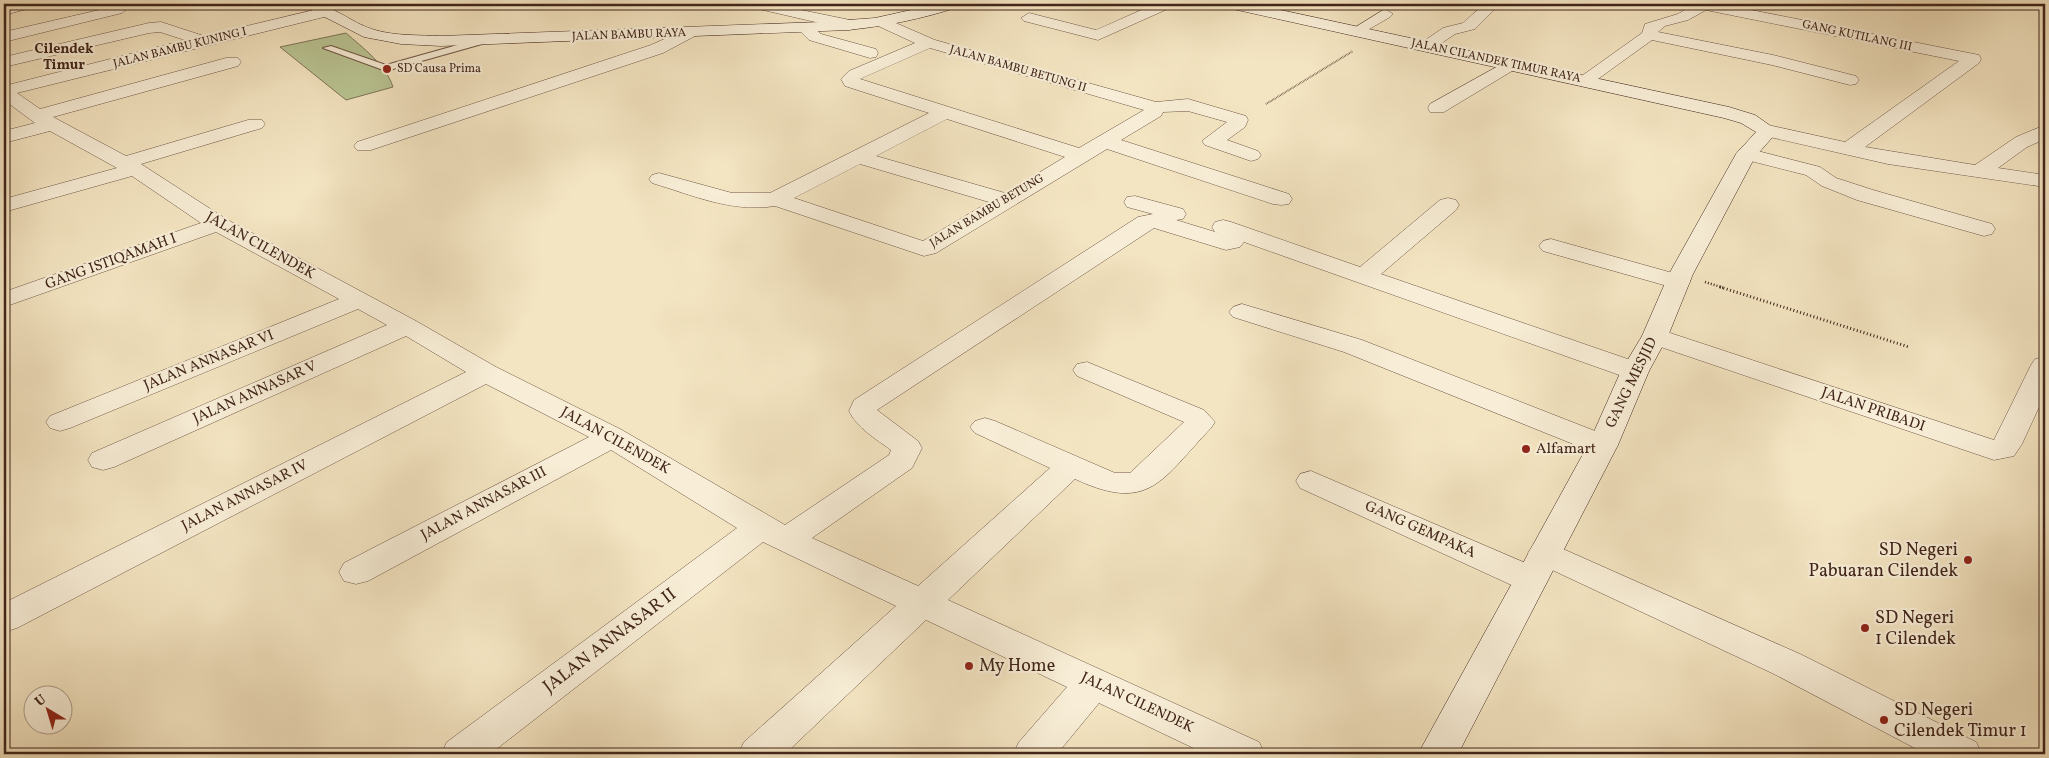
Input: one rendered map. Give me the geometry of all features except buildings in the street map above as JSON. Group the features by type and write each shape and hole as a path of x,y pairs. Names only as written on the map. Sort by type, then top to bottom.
{"street":[{"path":"4,10 30,4"},
{"path":"4,37 117,10 125,4"},
{"name":"JALAN BAMBU RAYA","path":"310,4 370,34 421,41 689,33 850,25 882,22 920,15 954,4"},
{"path":"756,4 850,25"},
{"path":"1028,18 1098,35 1167,4"},
{"name":"JALAN CILANDEK TIMUR RAYA","path":"1233,4 1359,30 1729,113 1763,128 1907,162 1980,170 2045,181"},
{"path":"1427,46 1449,31 1469,26 1492,4"},
{"name":"GANG KUTILANG III","path":"1585,80 1649,35 1652,27 1659,23 1683,17 1700,5 1820,27 1973,59 1849,149"},
{"name":"JALAN BAMBU KUNING I","path":"4,92 203,41 327,12"},
{"path":"1359,30 1385,14"},
{"name":"JALAN BAMBU BETUNG II","path":"882,22 929,43 1156,108"},
{"path":"4,62 150,28 161,27 203,41"},
{"path":"805,28 816,37 870,53"},
{"path":"364,146 657,49 689,33"},
{"path":"1649,35 1773,60 1850,80"},
{"path":"929,43 850,79 851,82 1080,155"},
{"path":"4,137 45,120 232,62"},
{"path":"1437,108 1511,64"},
{"name":"JALAN CILENDEK","path":"4,92 45,120 129,166 218,224 407,326 486,373 612,436 773,533 1245,754"},
{"path":"1156,108 1176,103 1187,104 1239,120 1238,123 1212,141 1251,155"},
{"name":"JALAN BAMBU BETUNG","path":"776,199 924,249 931,247 1080,155 1154,112 1156,108"},
{"path":"659,179 745,202 776,199 944,112"},
{"path":"4,206 255,124"},
{"name":"GANG MESJID","path":"1438,754 1603,445 1635,371 1655,336 1679,278 1746,154 1763,128"},
{"path":"1980,170 1998,160 2022,142 2034,138 2045,131"},
{"path":"1104,141 1281,199"},
{"path":"2022,142 2045,148"},
{"path":"1746,154 1813,171 1829,182 1865,195 1984,229"},
{"path":"858,157 1006,200"},
{"path":"1135,202 1240,232 1635,371"},
{"path":"1364,276 1448,205"},
{"name":"JALAN ANNASAR II","path":"461,754 773,533 900,461 907,448 866,417 863,411 864,406 1146,222 1155,221 1226,243 1232,242 1240,232"},
{"name":"GANG ISTIQAMAH I","path":"5,299 218,224"},
{"path":"1551,246 1679,278"},
{"name":"JALAN ANNASAR VI","path":"60,422 358,300"},
{"path":"1242,312 1353,346 1603,445"},
{"name":"JALAN ANNASAR V","path":"103,460 407,326"},
{"name":"JALAN PRIBADI","path":"1655,336 1994,450 2003,449 2007,444 2045,365"},
{"path":"985,427 1110,483 1138,483 1200,422 1194,416 1087,370"},
{"name":"JALAN ANNASAR IV","path":"4,619 486,373"},
{"name":"JALAN ANNASAR III","path":"356,572 612,436"},
{"path":"758,754 1071,466"},
{"name":"GANG GEMPAKA","path":"1311,481 1537,566 1787,664 1962,754"},
{"path":"1034,754 1093,683"}],"lane":[{"path":"328,48 386,68 486,40"}],"path":[{"path":"1266,104 1379,35"},
{"path":"1679,278 1909,347"}],"green space":[{"path":"346,33 380,64 393,87 346,100 280,47"}],"place":[{"name":"SD Causa Prima","path":"387,69"},
{"name":"Alfamart","path":"1526,449"},
{"name":"SD Negeri Pabuaran Cilendek","path":"1968,560"},
{"name":"SD Negeri 1 Cilendek","path":"1865,628"},
{"name":"My Home","path":"969,666"},
{"name":"SD Negeri Cilendek Timur 1","path":"1884,720"}],"district":[{"name":"Cilendek Timur","path":"64,58"}]}
